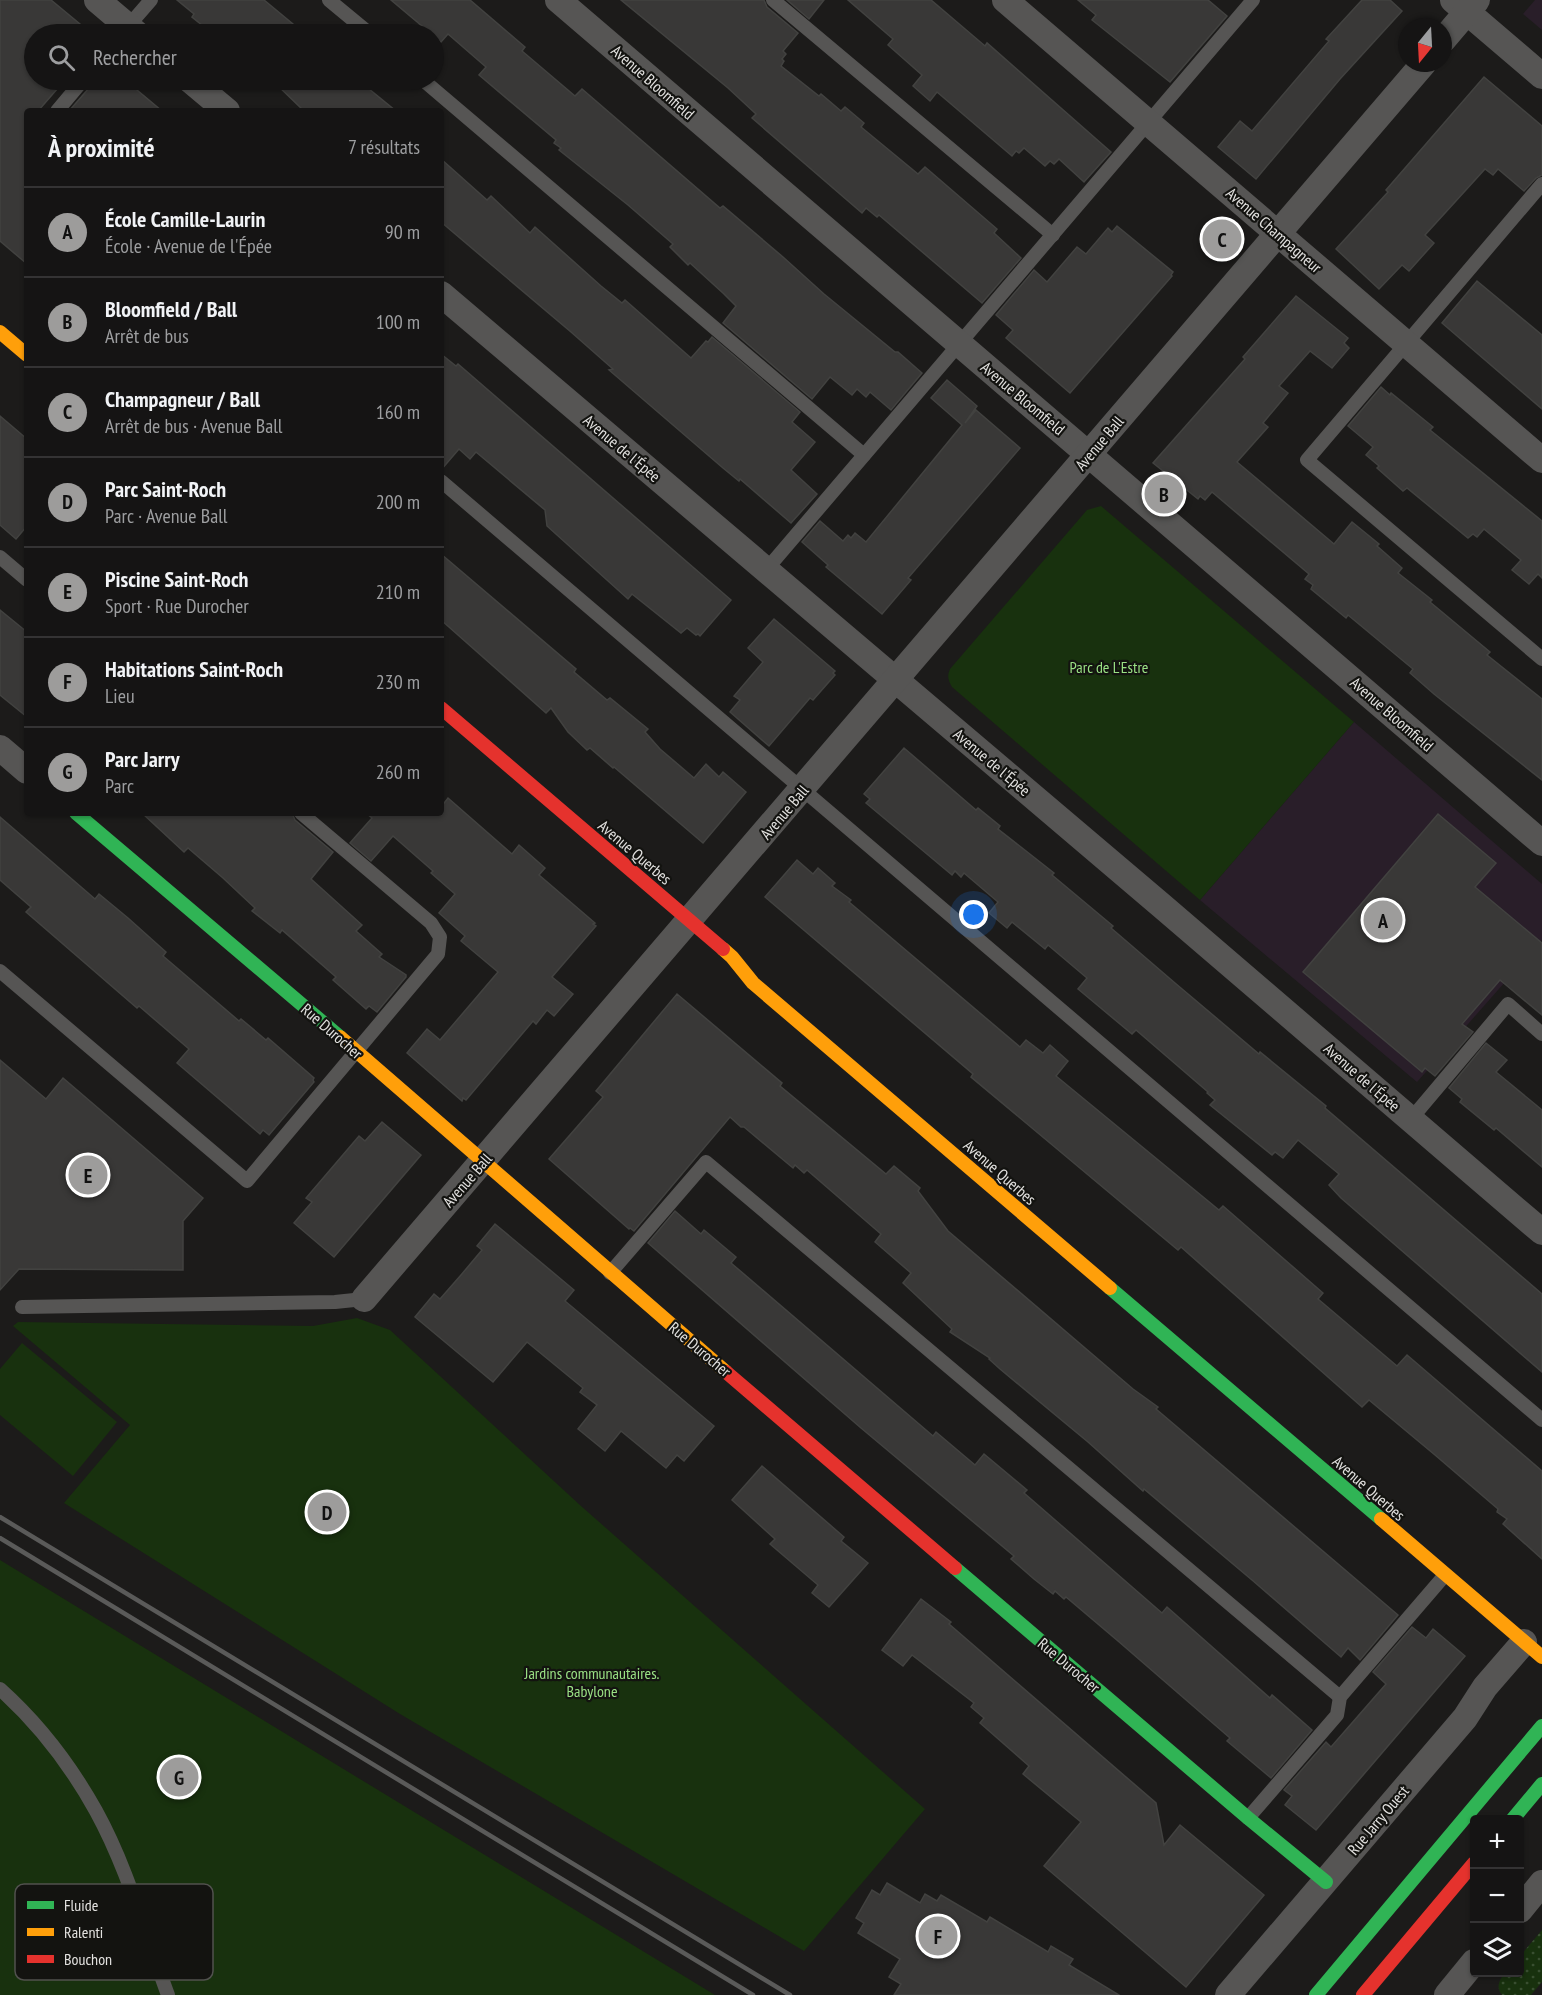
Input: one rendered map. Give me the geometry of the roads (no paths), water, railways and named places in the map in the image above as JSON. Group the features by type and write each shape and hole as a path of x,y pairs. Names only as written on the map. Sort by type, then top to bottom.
{"street":[{"path":"98,0 121,24"},
{"name":"Avenue Bloomfield","path":"558,0 1542,843"},
{"name":"Avenue Champagneur","path":"1005,0 1542,460"},
{"path":"1452,26 1466,4 1542,76"},
{"name":"Avenue Ball","path":"363,1299 990,574 1089,454 1416,72"},
{"path":"202,90 223,108"},
{"name":"Avenue de l'Épée","path":"444,297 1542,1232"},
{"path":"0,332 24,352"},
{"name":"Avenue Querbes","path":"444,711 732,957 753,983 1533,1650"},
{"path":"0,748 24,768"},
{"name":"Rue Durocher","path":"80,816 357,1052 610,1273 1326,1882"},
{"name":"Rue Jarry Ouest","path":"1228,1995 1466,1718 1485,1687 1533,1650"},
{"path":"1316,1995 1542,1726"},
{"path":"1516,1815 1542,1784"},
{"path":"1364,1995 1470,1868"},
{"path":"1524,1905 1542,1884"},
{"path":"1451,1994 1470,1968"}],"lane":[{"path":"134,24 151,0"},
{"path":"329,0 358,24"},
{"path":"773,0 1053,235"},
{"path":"766,570 1253,0"},
{"path":"60,108 75,90"},
{"path":"435,90 864,455"},
{"path":"1542,184 1307,460 1542,659"},
{"path":"444,484 1542,1420"},
{"path":"0,557 24,577"},
{"path":"0,971 247,1181 438,954 440,937 431,923 305,816"},
{"path":"1411,1119 1508,1004 1542,1034"},
{"path":"610,1273 706,1162 1340,1697"},
{"name":"Avenue Ball","path":"22,1307 335,1302 363,1299"},
{"path":"1248,1818 1337,1715 1340,1697 1444,1575"},
{"path":"0,1689 55,1747 97,1813 128,1884"},
{"path":"163,1980 168,1995"}],"railway":[{"path":"0,1517 790,1995"},
{"path":"0,1538 753,1995"}],"place":[{"name":"Champagneur / Ball","path":"1222,239"},
{"name":"Bloomfield / Ball","path":"1164,494"},
{"name":"École Camille-Laurin","path":"1383,920"},
{"name":"Piscine Saint-Roch","path":"88,1175"},
{"name":"Parc Saint-Roch","path":"327,1512"},
{"name":"Parc Jarry","path":"179,1777"},
{"name":"Habitations Saint-Roch","path":"938,1936"}],"park label":[{"name":"Parc de L'Estre","path":"1109,667"},
{"name":"Jardins communautaires. Babylone","path":"592,1682"}]}
